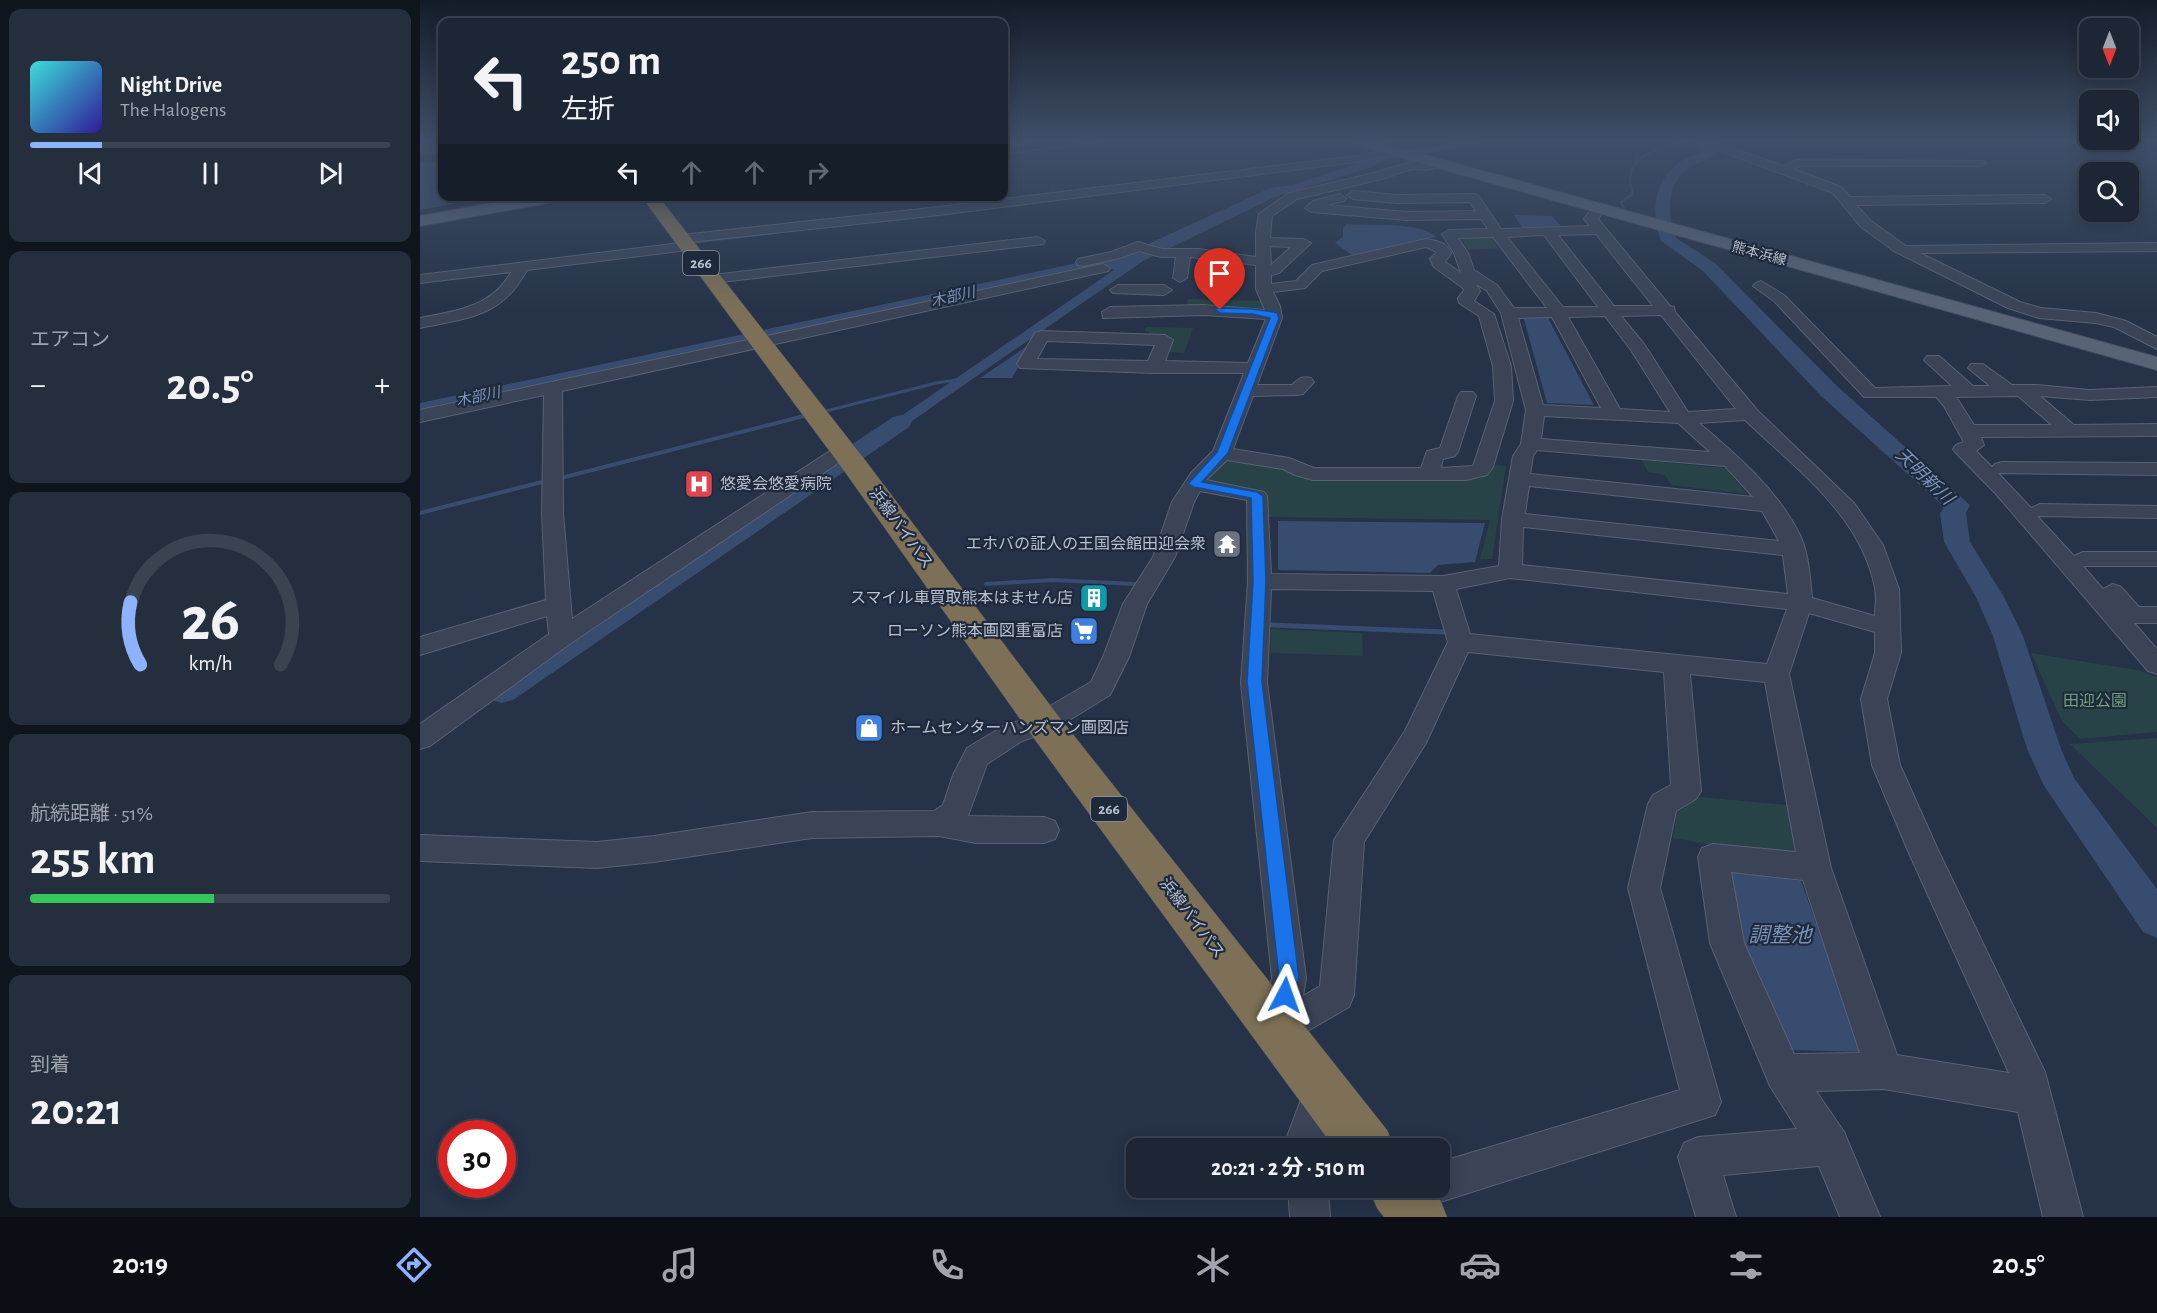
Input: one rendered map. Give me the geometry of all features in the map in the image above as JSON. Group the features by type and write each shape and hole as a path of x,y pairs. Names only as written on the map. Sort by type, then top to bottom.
{"highway":[{"name":"浜線バイパス","path":"653,201 847,456 1043,723 1360,1138"}],"main road":[{"name":"熊本浜線","path":"1539,199 1598,220 1784,261 2157,364"},
{"path":"420,221 531,201"}],"street":[{"path":"420,279 685,242 1036,199"},
{"path":"939,823 955,813 967,775 977,756 1012,734 1043,723 1101,688 1116,657 1135,604 1164,557 1183,502 1194,484 1222,453 1247,391 1274,315 1264,274 1263,242 1266,214 1289,199"},
{"path":"1338,199 1311,208 1407,216 1485,215"},
{"path":"1432,199 1444,199"},
{"path":"1475,199 1497,233 1557,312 1614,414"},
{"path":"1847,201 2045,199"},
{"path":"1847,201 1866,224 1903,249 2014,305 2061,316 2096,318 2120,324 2157,344"},
{"path":"1509,571 1513,519 1523,456 1531,444 1535,410 1509,313 1492,288 1468,272 1461,253 1449,234 1548,231 1598,220 1750,414 1846,507 1872,545 1887,589 1888,653 1874,699 1886,765 1923,851 2027,1072 2062,1217"},
{"path":"1548,231 1612,311 1683,418 1755,485 1789,536 1798,567 1801,603 1776,674 1815,868 1884,1071"},
{"path":"713,279 1038,241"},
{"path":"1263,242 1310,241 1274,270 1264,274"},
{"path":"420,416 553,388 756,336 1115,255 1138,246 1161,253 1184,254 1300,285 1317,268 1426,243 1436,245 1443,250 1444,253 1437,259 1439,264 1470,286 1472,291 1466,298 1467,303 1486,314 1491,324 1502,366 1504,401 1486,463 1480,471 1466,474 1313,474 1289,464 1222,453"},
{"path":"1903,249 2157,247"},
{"path":"1180,278 1184,254"},
{"path":"420,323 455,316 491,303 505,293 522,266"},
{"path":"756,336 1103,268"},
{"path":"1779,283 1761,286 1779,298 1870,393 2014,390 2090,395 2157,392"},
{"path":"1118,290 1164,288 1159,311"},
{"path":"1509,313 1668,310"},
{"path":"1105,313 1233,311 1274,315"},
{"path":"1154,368 1165,340 1041,336 1026,363 1154,368 1254,369"},
{"path":"1933,360 1968,391"},
{"path":"1977,368 2014,390 2069,430"},
{"path":"1247,391 1297,390 1305,382"},
{"path":"553,388 552,476 558,605 562,637"},
{"path":"1941,392 1952,404 1974,445 1963,448 2003,490 2157,665"},
{"path":"2090,395 2157,447"},
{"path":"1429,474 1434,455 1448,453 1467,396"},
{"path":"1535,410 1683,418 1750,414"},
{"path":"1967,431 2157,430"},
{"path":"1531,444 1730,460"},
{"path":"420,738 562,637 847,456"},
{"path":"2157,469 2002,468 2133,615 2157,615"},
{"path":"1520,479 1769,505"},
{"path":"1194,484 1257,496 1260,581 1254,682 1289,978 1278,1030"},
{"path":"2040,510 2157,512"},
{"path":"1513,519 1793,549"},
{"path":"2083,559 2157,559"},
{"path":"1260,581 1443,584 1509,571 1801,603 1886,627"},
{"path":"1278,1030 1337,995 1349,840 1416,736 1460,642 1443,584"},
{"path":"420,646 558,605"},
{"path":"1460,642 1776,674"},
{"path":"1450,1183 1702,1102 1644,888 1663,804 1686,791 1676,664"},
{"path":"420,848 597,855 654,849 812,825 939,823 976,830 1044,830"},
{"path":"1815,868 1713,857 1727,943 1783,1073 1830,1146 1860,1217"},
{"path":"1783,1073 1884,1071 2033,1096"},
{"path":"1305,1138 1323,1088"},
{"path":"1716,1217 1698,1157 1830,1146"},
{"path":"1309,1198 1311,1217"}],"green space":[{"path":"1491,236 1499,248 1468,250 1460,237"},
{"path":"1188,299 1262,301 1267,311 1186,309"},
{"path":"1146,327 1193,328 1184,353 1166,352 1148,338 1149,332 1145,331"},
{"path":"1224,459 1280,468 1305,478 1479,479 1496,465 1506,466 1492,559 1480,559 1490,520 1268,517 1265,493 1203,481"},
{"path":"1642,460 1725,468 1747,494 1671,485 1665,475 1648,472"},
{"path":"1271,629 1362,633 1363,656 1271,653"},
{"name":"田迎公園","path":"2031,653 2137,670 2157,677 2157,732 2080,739 2062,721"},
{"path":"2157,738 2157,828 2070,744"},
{"path":"1700,797 1787,805 1796,854 1673,838 1677,812"}],"water":[{"path":"420,199 468,201 420,210"},
{"name":"木部川","path":"1247,199 1271,199 1143,261 873,448 866,440 1114,270 1104,266 420,412 420,403 1115,255 1146,245"},
{"path":"1514,215 1552,216 1562,227 1522,228"},
{"path":"1347,224 1407,226 1418,228 1436,237 1353,256 1335,243 1343,237 1343,228"},
{"path":"1523,316 1547,316 1594,405 1547,403"},
{"path":"1027,346 1030,347 1012,378 980,378"},
{"path":"1278,521 1485,523 1475,562 1438,565 1430,573 1278,570"},
{"name":"調整池","path":"1730,871 1801,881 1862,1052 1789,1050 1744,947"}],"waterway":[{"path":"1626,199 1621,202 1626,213"},
{"name":"天明新川","path":"1664,199 1663,222 1669,241 1709,267 1829,391 1957,505 1954,506 1956,509 1953,513 1957,542 1990,597 2008,636 2044,749 2061,786 2157,920"},
{"path":"691,243 775,233"},
{"path":"822,412 936,383 962,379"},
{"path":"557,479 808,415 802,417"},
{"path":"502,692 901,422"},
{"path":"420,513 546,481"},
{"path":"986,584 1053,580 1134,584"},
{"path":"1270,625 1445,632"}],"place":[{"name":"悠愛会悠愛病院","path":"699,484"},
{"name":"エホバの証人の王国会館田迎会衆","path":"1227,544"},
{"name":"スマイル車買取熊本はません店","path":"1094,598"},
{"name":"ローソン熊本画図重富店","path":"1084,631"},
{"name":"ホームセンターハンズマン画図店","path":"869,728"}],"route":[{"path":"1220,310 1252,311 1274,315 1222,453 1194,484 1257,496 1260,581 1254,682 1289,978 1285,995"}]}
